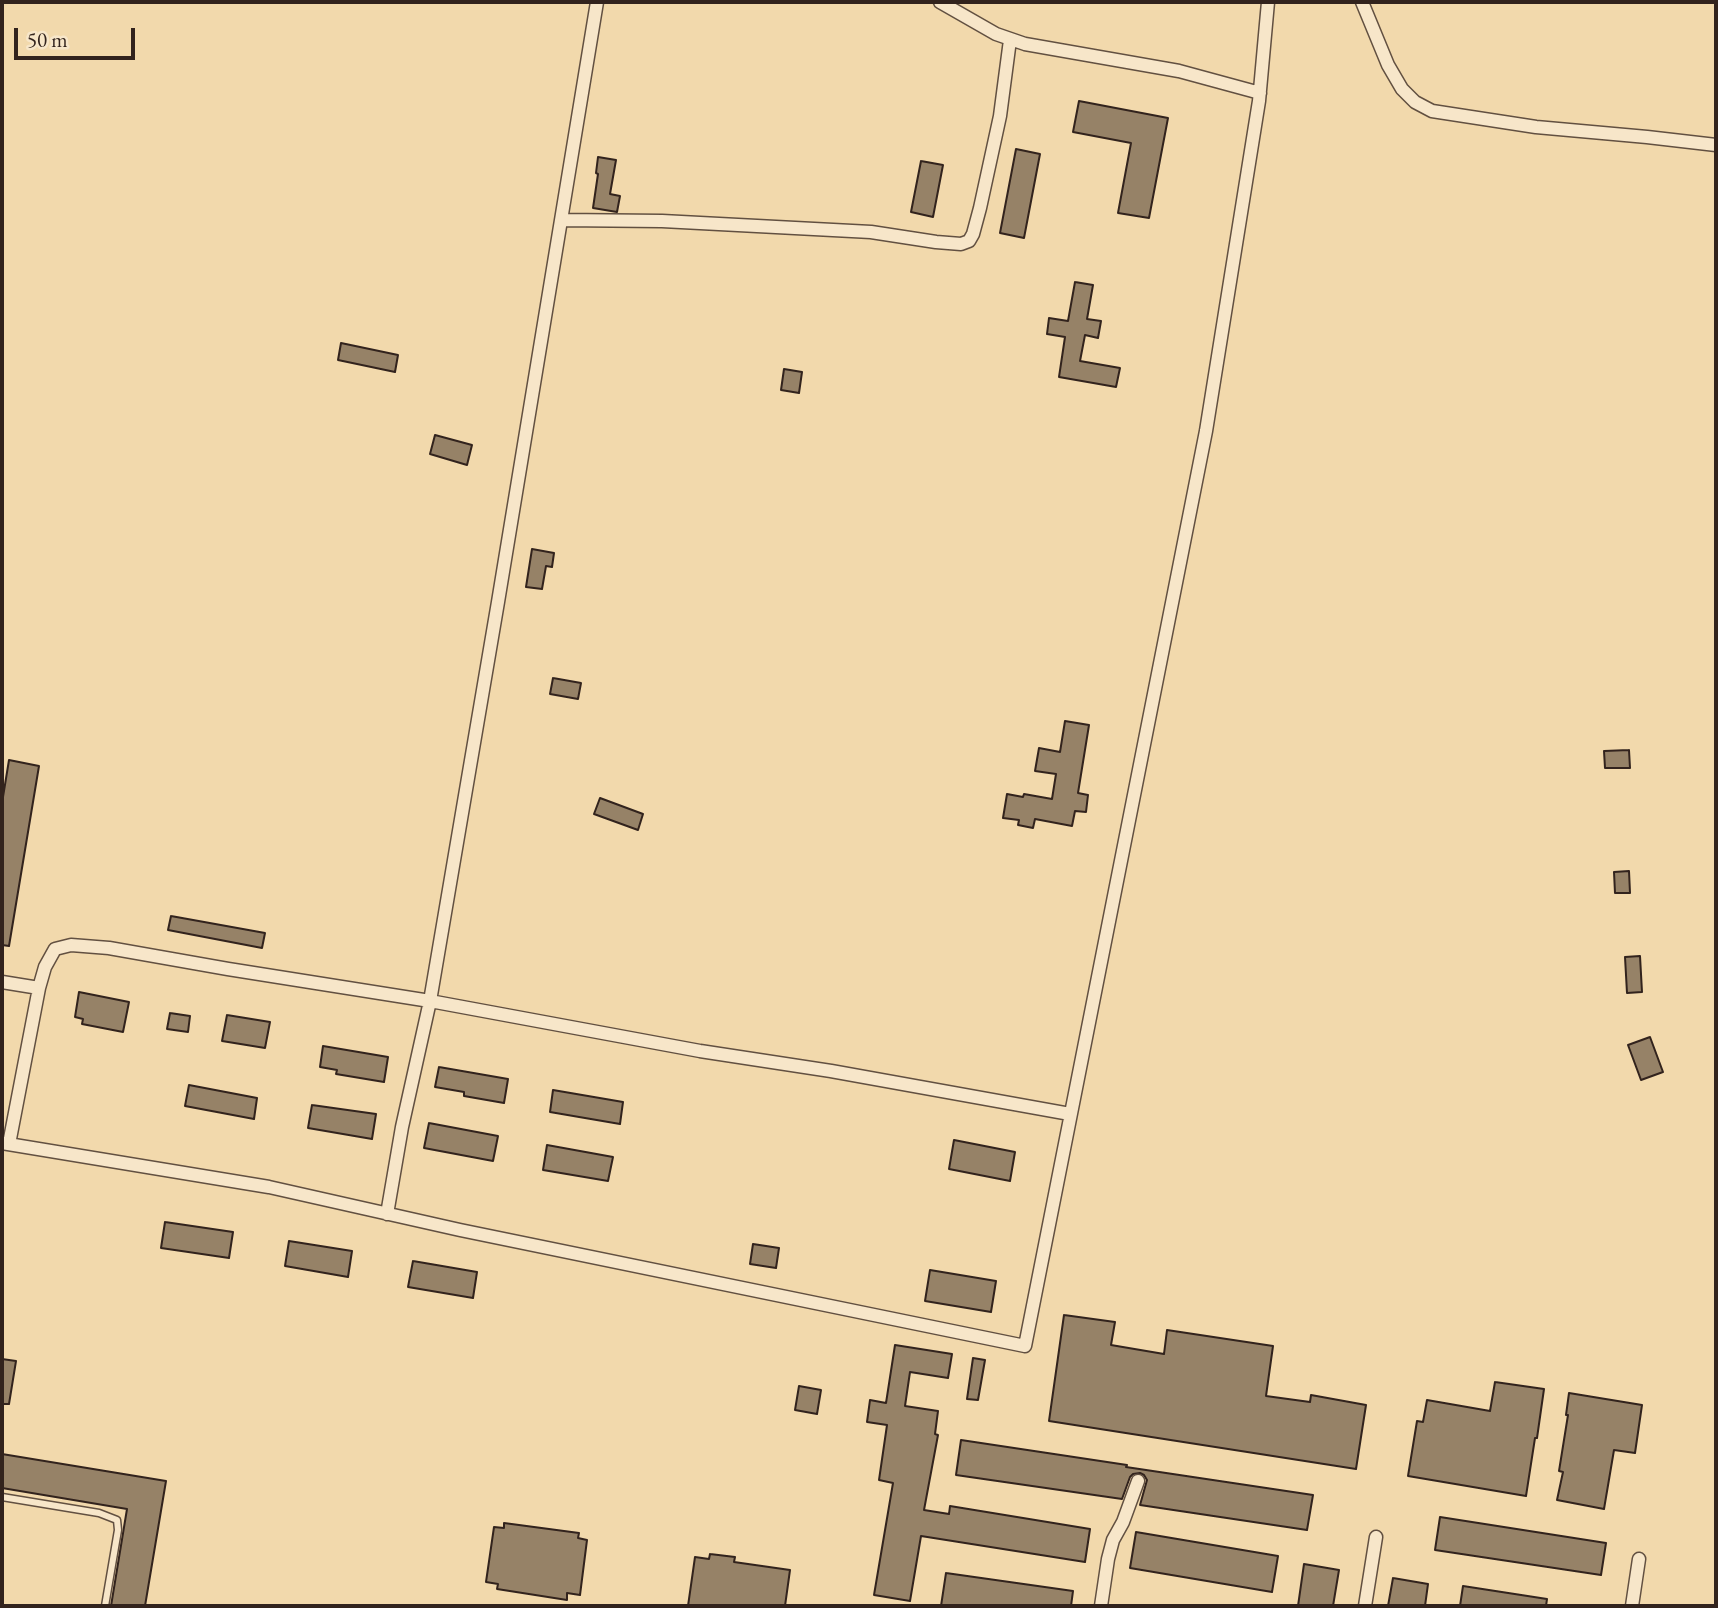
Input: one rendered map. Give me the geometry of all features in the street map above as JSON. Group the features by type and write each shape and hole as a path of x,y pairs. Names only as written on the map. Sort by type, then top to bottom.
{"street":[{"path":"387,1213 402,1127 430,1001 597,2"},
{"path":"940,2 1010,40 1179,71 1260,93"},
{"path":"1070,1114 831,1071 700,1051 430,1001 109,948 71,945 55,949 45,967 5,1143 269,1187 1024,1346 1206,432 1260,93 1268,2"},
{"path":"1362,2 1388,65 1402,89 1416,102 1432,111 1536,127 1716,145"},
{"path":"561,220 662,220 871,232 961,244 970,241 1000,116 1010,40"},
{"path":"2,982 39,988"},
{"path":"1101,1606 1113,1540 1123,1522 1138,1481"},
{"path":"1365,1606 1376,1537"},
{"path":"1632,1606 1639,1559"}],"lane":[{"path":"2,1497 99,1513 117,1520 118,1530 105,1606"}],"building":[{"path":"1079,101 1168,118 1149,218 1118,213 1131,143 1073,132"},
{"path":"1016,149 1040,154 1024,238 1000,233"},
{"path":"598,157 616,160 610,194 620,196 617,212 593,208"},
{"path":"921,161 943,165 933,217 911,212"},
{"path":"1075,282 1093,285 1087,319 1101,321 1098,338 1085,335 1080,361 1120,368 1116,387 1059,377 1065,337 1047,334 1049,318 1068,321"},
{"path":"341,343 398,355 395,372 338,360"},
{"path":"784,369 802,372 799,393 781,390"},
{"path":"435,435 472,445 467,465 430,454"},
{"path":"532,549 554,553 552,567 546,566 542,589 526,587"},
{"path":"553,678 581,683 578,699 550,694"},
{"path":"1065,721 1089,725 1078,793 1088,795 1086,812 1075,811 1072,826 1035,819 1033,828 1018,825 1019,820 1003,818 1007,794 1052,799 1056,774 1035,771 1039,748 1060,752"},
{"path":"1629,750 1630,768 1605,768 1604,751"},
{"path":"9,760 39,766 9,946 2,945 2,803"},
{"path":"600,798 643,814 638,830 594,814"},
{"path":"1629,871 1630,893 1615,893 1614,872"},
{"path":"171,916 265,933 262,948 168,930"},
{"path":"1640,956 1642,992 1627,993 1625,957"},
{"path":"79,992 129,1002 123,1032 82,1024 83,1019 75,1017"},
{"path":"170,1013 190,1016 188,1032 167,1029"},
{"path":"227,1015 270,1022 265,1048 222,1041"},
{"path":"1650,1037 1663,1072 1641,1080 1628,1045"},
{"path":"323,1046 388,1057 384,1082 336,1074 337,1070 320,1067"},
{"path":"439,1067 508,1079 504,1103 464,1096 464,1092 435,1087"},
{"path":"189,1085 257,1098 254,1119 185,1106"},
{"path":"553,1090 623,1102 620,1124 550,1112"},
{"path":"312,1105 376,1114 372,1139 308,1128"},
{"path":"429,1123 498,1136 493,1161 424,1148"},
{"path":"954,1140 1015,1152 1010,1181 949,1169"},
{"path":"547,1145 613,1157 608,1181 543,1170"},
{"path":"165,1222 233,1232 229,1258 161,1248"},
{"path":"289,1241 352,1251 348,1277 285,1266"},
{"path":"753,1244 779,1248 776,1268 750,1264"},
{"path":"413,1261 477,1272 473,1298 408,1287"},
{"path":"930,1270 996,1281 991,1312 925,1301"},
{"path":"1064,1315 1115,1322 1111,1345 1164,1354 1167,1330 1273,1346 1266,1396 1310,1402 1311,1395 1366,1405 1356,1469 1049,1421"},
{"path":"895,1345 952,1354 948,1378 910,1372 905,1406 938,1411 935,1434 938,1435 924,1510 949,1514 950,1506 1090,1529 1085,1562 921,1536 910,1601 874,1595 893,1483 879,1480 887,1425 867,1422 870,1400 886,1403"},
{"path":"973,1358 985,1360 978,1400 967,1399"},
{"path":"2,1359 16,1361 9,1404 2,1404"},
{"path":"1495,1382 1544,1389 1526,1496 1408,1476 1417,1421 1423,1422 1427,1400 1490,1411"},
{"path":"799,1386 821,1390 817,1414 795,1410"},
{"path":"1569,1393 1642,1405 1635,1453 1614,1450 1604,1509 1557,1500 1563,1472 1559,1471"},
{"path":"961,1440 1313,1495 1307,1530 1140,1505 1147,1480 1140,1473 1130,1477 1122,1499 956,1475"},
{"path":"2,1454 166,1481 145,1606 111,1606 127,1509 2,1488"},
{"path":"1440,1517 1606,1543 1601,1575 1435,1550"},
{"path":"504,1523 579,1533 578,1538 587,1540 580,1595 567,1593 567,1600 497,1589 498,1584 486,1582 494,1527 504,1528"},
{"path":"1136,1532 1278,1556 1272,1592 1130,1568"},
{"path":"710,1554 735,1557 734,1562 790,1570 785,1606 688,1606 695,1557 709,1559"},
{"path":"1304,1564 1339,1570 1333,1606 1298,1606"},
{"path":"946,1573 1073,1591 1071,1606 941,1606"},
{"path":"1393,1578 1428,1584 1425,1606 1388,1606"},
{"path":"1463,1586 1547,1599 1546,1606 1460,1606"}]}
